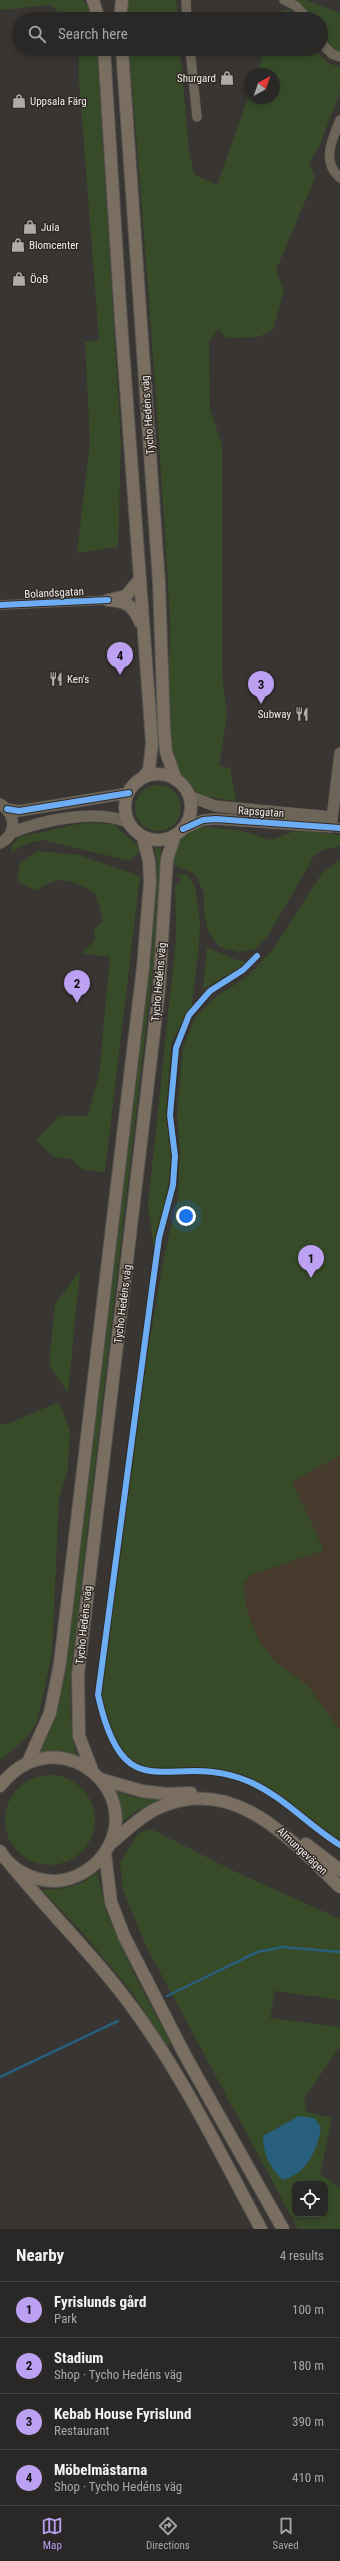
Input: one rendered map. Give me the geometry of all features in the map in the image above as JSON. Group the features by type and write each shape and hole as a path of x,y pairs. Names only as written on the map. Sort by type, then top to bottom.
{"main road":[{"path":"93,0 97,12"},
{"path":"121,12 122,0"},
{"name":"Tycho Hedéns väg","path":"104,56 152,743 149,770 142,778"},
{"name":"Tycho Hedéns väg","path":"122,56 159,583 166,752 176,780"},
{"path":"108,600 126,596 140,579"},
{"path":"108,600 121,601 130,605 135,610 143,629"},
{"path":"160,774 176,780 189,796 191,808 189,819 179,832 160,840 143,837 130,824 126,814 129,793 142,778 160,774"},
{"name":"Tycho Hedéns väg","path":"108,1848 115,1828 114,1810 110,1793 96,1775 79,1736 78,1675 159,990 167,859 179,832"},
{"name":"Tycho Hedéns väg","path":"24,1764 50,1713 60,1663 143,967 150,882 149,861 143,837"},
{"name":"Almungevägen","path":"0,1771 45,1757 62,1757 78,1762 96,1775 142,1791 167,1794 205,1794 241,1800 267,1812 340,1870"},
{"path":"0,1786 24,1764"},
{"name":"Almungevägen","path":"4,1857 26,1875 43,1881 61,1881 78,1876 94,1866 108,1848 154,1810 167,1804 200,1800 227,1803 268,1820 302,1848 340,1887"},
{"path":"108,1848 111,1902 124,1936 186,2057 283,2229"},
{"path":"4,1857 74,1935 143,2021 173,2067 261,2229"}],"street":[{"path":"186,0 187,12"},
{"path":"284,0 296,6 302,12"},
{"path":"328,50 332,54 340,57"},
{"path":"191,56 197,117"},
{"path":"340,120 328,157 332,171 340,178"},
{"name":"Bolandsgatan","path":"0,605 108,600"},
{"path":"336,823 340,753"},
{"path":"3,807 19,811 129,793"},
{"name":"Rapsgatan","path":"189,796 215,806 336,823"},
{"path":"3,807 12,816 13,825 11,833"},
{"path":"0,843 11,833 27,826 89,817 119,818 130,824"},
{"name":"Rapsgatan","path":"179,832 203,820 216,819 336,823"}],"shaded area":[{"path":"340,1455 340,1730 308,1686 277,1663 260,1643 247,1611 243,1585 249,1575 324,1550 292,1482"}],"green space":[{"path":"0,0 83,0 88,6 90,12 59,12 50,5 0,10"},
{"path":"126,0 176,0 177,12 127,12"},
{"path":"295,0 306,0 340,13 340,52 334,50 328,44 328,12 309,12"},
{"path":"289,9 292,12 278,12"},
{"path":"79,56 97,56 121,443 118,547 77,553 90,442 85,342 99,340 79,80"},
{"path":"130,56 181,56 189,151 194,174 217,185 246,104 280,104 280,68 258,68 262,56 321,56 328,63 340,67 340,92 319,147 309,162 315,178 276,270 284,290 273,330 258,337 227,338 218,329 209,342 210,409 222,445 222,674 227,715 219,766 230,768 236,801 213,798 204,795 190,788 184,783 179,777 172,759 168,740 166,720 170,619 151,334"},
{"path":"158,785 171,789 177,795 181,808 177,821 171,827 158,831 145,827 139,821 135,808 139,795 145,789"},
{"path":"83,823 113,824 139,846 139,852 130,861 43,840 26,844 11,853 12,846 19,837"},
{"path":"206,827 243,831 270,840 298,830 340,835 340,846 323,850 314,856 268,936 255,949 239,952 219,947 208,931 204,912 204,893 195,874 173,864 175,849 181,838 192,831"},
{"path":"155,848 161,848 155,951 72,1663 70,1699 71,1722 78,1758 55,1752 37,1753 50,1731 67,1662 152,950 157,862"},
{"path":"38,851 79,855 140,876 105,1172 83,1170 72,1159 54,1157 36,1140 59,1116 88,1116 99,1075 110,957 82,953 95,940 94,930 103,920 95,893 78,884 65,880 52,882 35,891 17,881 20,863"},
{"path":"340,860 340,1455 292,1482 324,1550 250,1575 243,1585 247,1611 260,1643 277,1663 308,1686 340,1730 340,1845 274,1796 250,1782 222,1773 197,1771 155,1772 137,1767 122,1756 109,1733 98,1695 127,1469 165,1252 178,1199 180,1151 177,1113 183,1047 195,1018 215,997 248,976 274,948 322,873"},
{"path":"176,874 187,875 195,886 200,923 199,945 192,1005 171,1043 166,1118 171,1151 168,1192 154,1249 148,1205 176,939 175,886 182,879"},
{"path":"207,947 234,959 248,962 203,990"},
{"path":"80,1271 68,1393 49,1365 55,1304"},
{"path":"59,1402 70,1431 68,1468 59,1498 52,1654 37,1722 28,1736 4,1758 0,1759 0,1425 10,1423"},
{"path":"50,1775 67,1778 82,1788 92,1803 95,1820 92,1837 82,1852 67,1862 50,1865 33,1862 18,1852 8,1837 5,1820 8,1803 18,1788 33,1778"},
{"path":"113,1790 134,1797 167,1798 133,1813 120,1824 119,1805"},
{"path":"151,1829 234,1871 340,1919 340,2000 275,1991 270,2018 340,2027 340,2046 304,2099 307,2112 332,2118 320,2174 340,2188 340,2229 298,2229 147,1948 123,1890 120,1863 138,1833"},
{"path":"97,1872 107,1914 136,1978 172,2045 166,2045 131,1991 82,1932 42,1890 72,1886 85,1881"}],"water":[{"path":"299,2116 314,2118 321,2127 317,2144 314,2152 304,2167 298,2173 282,2180 268,2160 264,2149 263,2136"}],"waterway":[{"path":"167,1996 257,1952 283,1947 340,1952"},
{"path":"0,2077 118,2021"}],"cycle path":[{"path":"0,605 108,600"},
{"path":"7,809 19,811 129,793"},
{"path":"183,829 203,820 216,819 340,828"},
{"path":"257,956 243,970 210,991 189,1015 176,1048 170,1115 175,1156 173,1185 159,1238 98,1695 109,1733 122,1756 137,1767 155,1772 197,1771 222,1773 250,1782 274,1796 340,1845"}],"place":[{"name":"Shurgard","path":"227,78"},
{"name":"Uppsala Färg","path":"19,101"},
{"name":"Jula","path":"30,227"},
{"name":"Blomcenter","path":"18,245"},
{"name":"ÖoB","path":"19,279"},
{"name":"Möbelmästarna","path":"120,675"},
{"name":"Ken's","path":"56,679"},
{"name":"Kebab House Fyrislund","path":"261,704"},
{"name":"Subway","path":"302,714"},
{"name":"Stadium","path":"77,1003"},
{"name":"Fyrislunds gård","path":"311,1278"}]}
